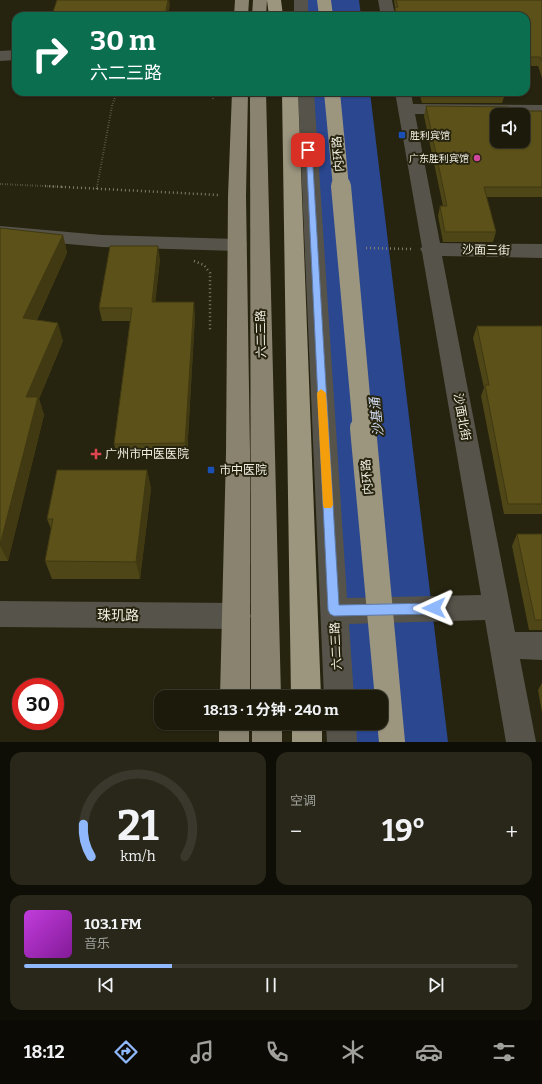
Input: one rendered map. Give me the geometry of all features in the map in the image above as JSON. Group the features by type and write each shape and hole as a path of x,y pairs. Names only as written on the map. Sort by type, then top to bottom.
{"highway":[{"path":"274,0 276,12"},
{"path":"288,0 289,12"},
{"path":"324,0 326,12"},
{"path":"284,96 290,142"},
{"path":"290,96 290,142 306,690"},
{"name":"内环路","path":"332,96 392,742"},
{"path":"307,730 307,742"}],"main road":[{"path":"242,0 242,12"},
{"path":"259,12 260,0"},
{"name":"六二三路","path":"235,690 238,459 237,196 240,96"},
{"name":"六二三路","path":"258,96 266,690"},
{"path":"234,730 234,742"},
{"path":"267,730 267,742"}],"street":[{"path":"301,0 301,12"},
{"path":"385,0 387,12"},
{"path":"0,56 12,55"},
{"name":"六二三路","path":"306,96 336,610 339,690"},
{"path":"404,101 507,110 542,110"},
{"name":"沙面北街","path":"404,101 521,742"},
{"path":"0,232 102,241 237,245"},
{"name":"沙面三街","path":"431,249 542,251"},
{"path":"336,610 497,607"},
{"name":"珠玑路","path":"0,614 237,616"},
{"path":"503,645 542,646"},
{"path":"341,730 342,742"}],"path":[{"path":"97,189 112,106 116,96"},
{"path":"0,184 237,196"},
{"path":"183,243 183,259 204,265 210,273 210,332"},
{"path":"361,248 431,249"}],"water":[{"path":"307,0 359,0 360,12 307,12"},
{"name":"沙基涌","path":"311,96 370,96 448,742 349,742 348,730 388,730 388,690 346,690"}],"building":[{"path":"57,0 168,0 166,12 53,12"},
{"path":"396,0 542,0 542,62 540,57 530,57 530,12 396,12 395,8 398,7"},
{"path":"426,106 509,107 490,108 490,148 530,148 530,111 542,111 542,187 484,187 496,232 445,232 440,206 447,206"},
{"path":"0,228 63,235 23,318 58,323 26,397 38,397 0,545"},
{"path":"110,246 158,246 152,302 194,302 185,443 114,444 132,308 99,308"},
{"path":"477,326 542,326 542,504 508,504 485,385 489,385"},
{"path":"57,470 147,470 136,562 45,561 53,519 47,519"},
{"path":"517,534 542,534 542,620 535,620"}],"slow traffic":[{"path":"321,393 328,505"}],"place":[{"name":"胜利宾馆","path":"402,135"},
{"name":"广东胜利宾馆","path":"477,158"},
{"name":"广州市中医医院","path":"96,454"},
{"name":"市中医院","path":"211,470"}],"route":[{"path":"308,150 334,610 434,608"}]}
